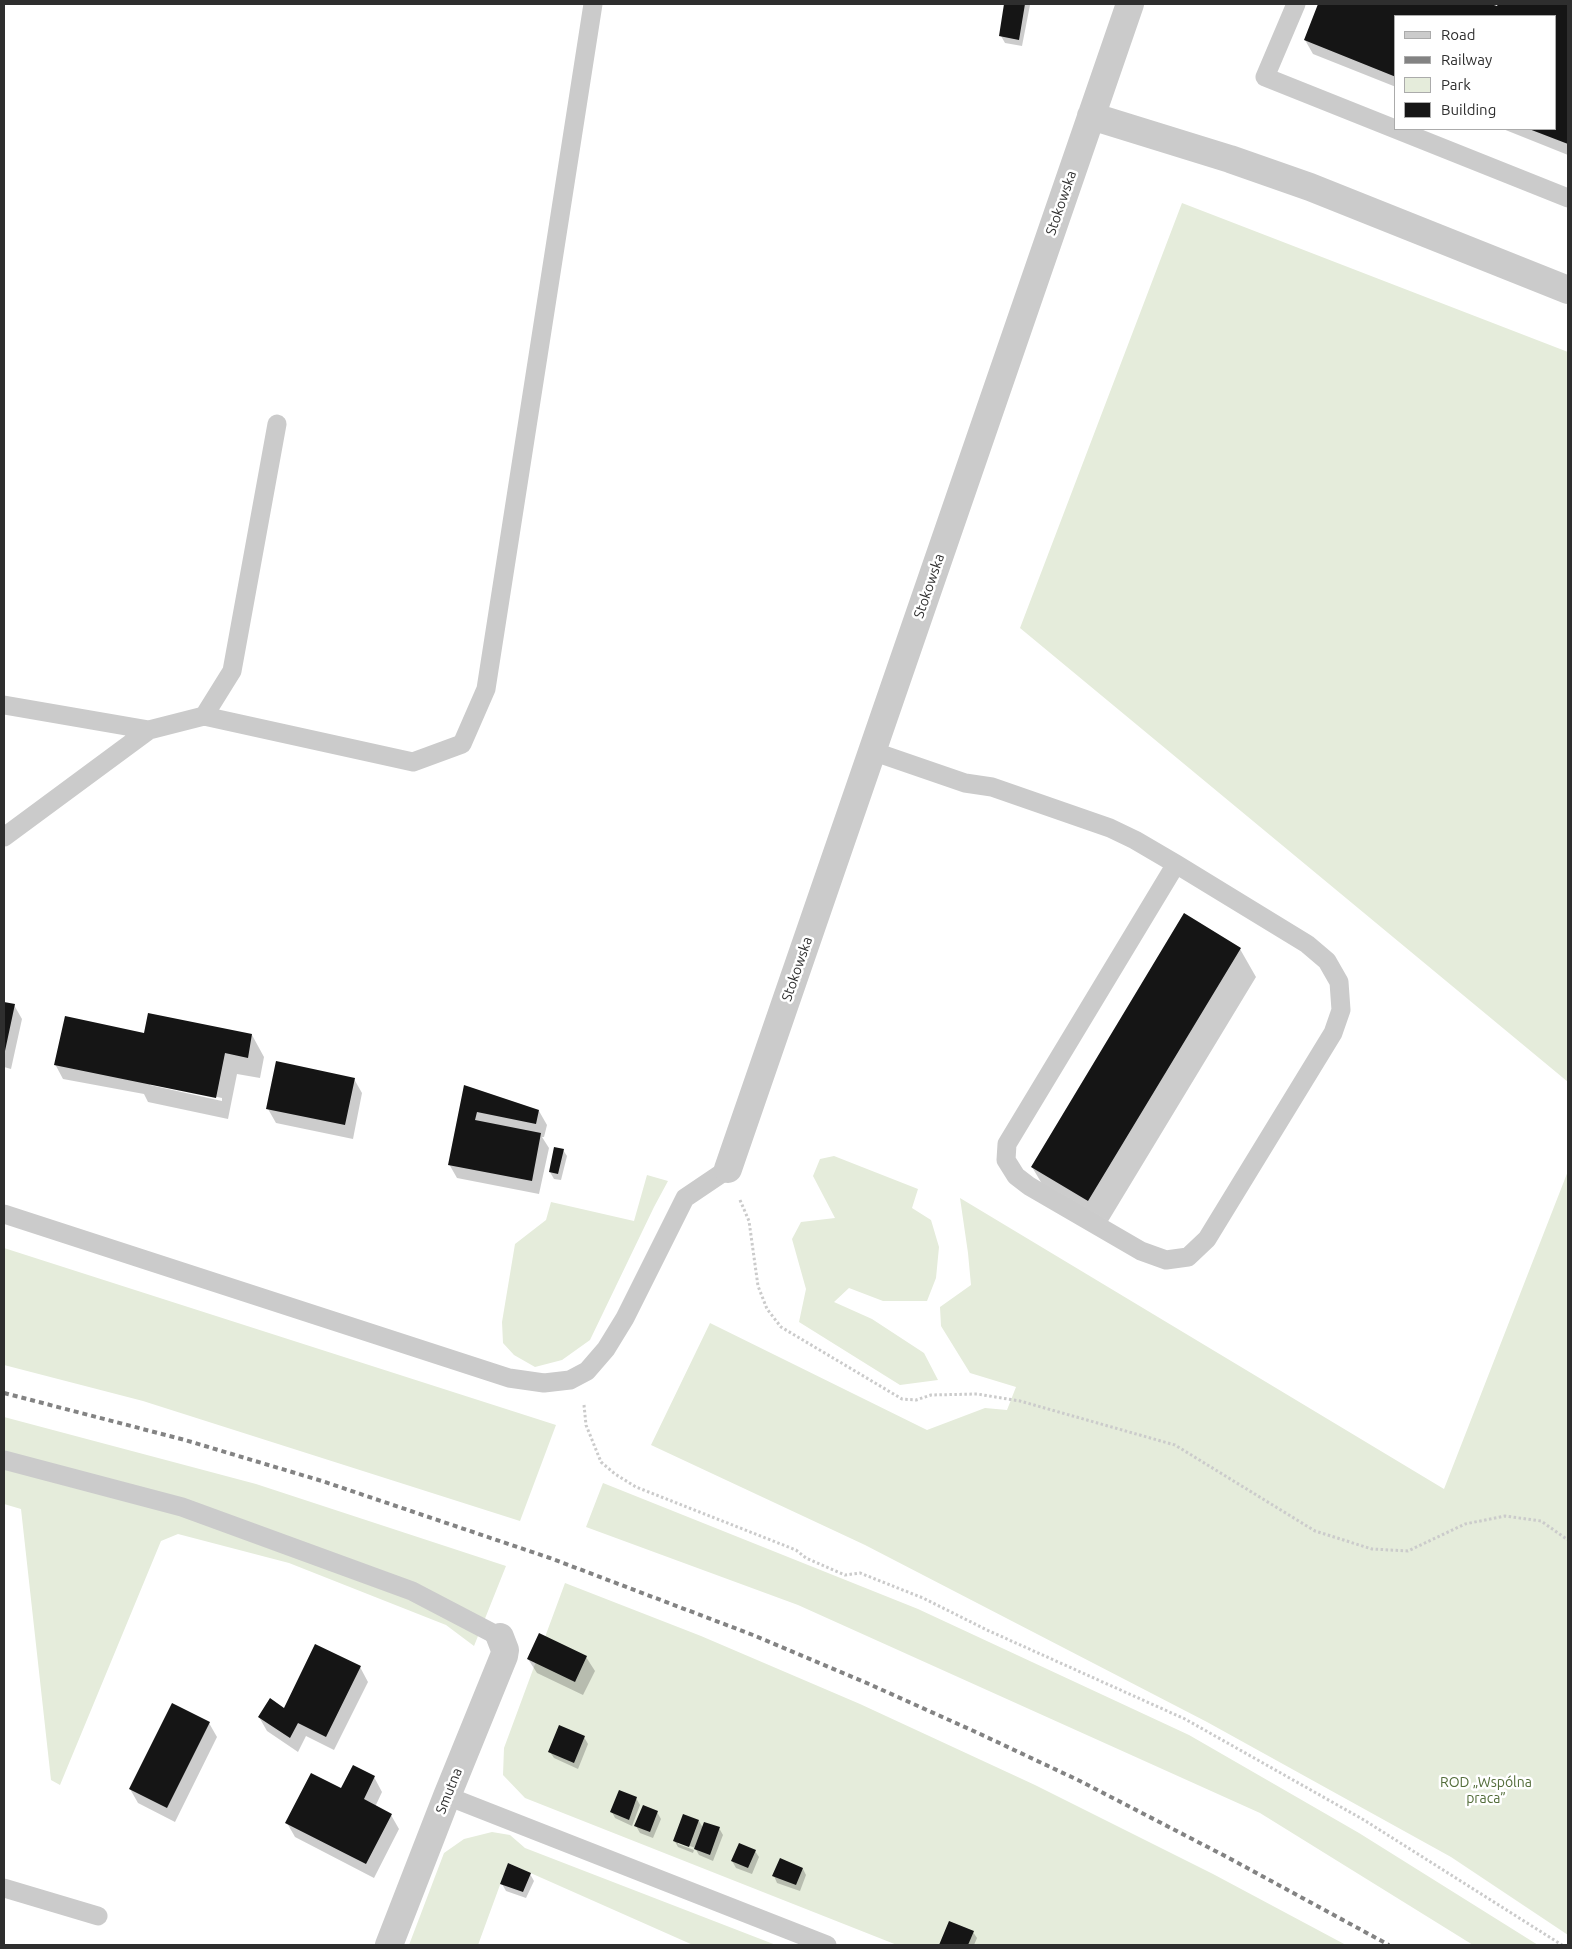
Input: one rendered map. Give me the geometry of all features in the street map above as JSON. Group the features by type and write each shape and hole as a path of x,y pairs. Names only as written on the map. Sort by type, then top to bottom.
{"street":[{"name":"Stokowska","path":"728,1169 1130,4"},
{"path":"1091,116 1230,159 1310,187 1568,290"},
{"name":"Smutna","path":"389,1945 504,1656 505,1650 500,1637"}],"lane":[{"path":"4,837 149,730 204,716 413,762 462,744 486,689 593,4"},
{"path":"1296,4 1265,78 1394,129"},
{"path":"1396,130 1568,198"},
{"path":"204,716 232,671 277,424"},
{"path":"4,705 149,730"},
{"path":"872,751 965,783 992,787 1110,828 1176,864 1307,944 1327,961 1339,982 1341,1010 1333,1034 1207,1239 1188,1256 1166,1260 1141,1251 1029,1186 1016,1176 1006,1160 1007,1144 1176,864"},
{"path":"4,1214 509,1378 544,1383 570,1380 580,1375 587,1371 606,1349 625,1318 685,1198 728,1169"},
{"path":"4,1460 191,1511 412,1591 500,1637"},
{"path":"447,1796 827,1945"},
{"path":"4,1888 98,1916"}],"path":[{"path":"728,1169 749,1221 758,1286 767,1309 781,1327 902,1398 916,1400 931,1395 977,1394 1020,1401 1175,1445 1316,1531 1372,1549 1408,1551 1465,1524 1505,1516 1541,1521 1568,1540"},
{"path":"580,1375 586,1425 601,1462 615,1474 636,1487 796,1550 819,1565 845,1575 860,1574 923,1598 987,1630 1185,1719 1364,1820 1562,1945"}],"green space":[{"path":"1182,203 1568,352 1568,1082 1020,628"},
{"path":"834,1156 918,1189 912,1208 931,1220 939,1247 936,1278 927,1301 883,1301 849,1288 834,1302 872,1319 924,1353 938,1380 900,1385 799,1322 806,1289 792,1239 801,1222 835,1218 813,1176 820,1159"},
{"name":"ROD „Wspólna praca”","path":"1568,1171 1568,1935 1451,1857 1207,1722 865,1545 651,1445 710,1323 927,1430 985,1408 1007,1410 1016,1387 970,1373 941,1326 940,1307 971,1285 960,1198 1444,1489"},
{"path":"647,1175 668,1181 590,1340 562,1360 535,1367 514,1355 503,1343 502,1322 515,1244 546,1220 551,1202 634,1221"},
{"path":"4,1248 556,1425 520,1521 143,1401 4,1365"},
{"path":"4,1417 256,1484 506,1566 474,1646 446,1625 289,1563 178,1534 161,1541 60,1785 51,1780 21,1509 4,1504"},
{"path":"603,1483 918,1609 1189,1735 1359,1833 1538,1945 1473,1945 1260,1813 798,1605 586,1527"},
{"path":"565,1583 701,1636 860,1704 1035,1785 1213,1874 1346,1945 897,1945 525,1798 503,1775 504,1748"},
{"path":"492,1832 510,1835 525,1848 776,1945 693,1945 508,1863 478,1945 409,1945 444,1853 464,1839"}],"building":[{"path":"1004,4 1025,4 1019,40 999,36"},
{"path":"1318,4 1491,4 1497,6 1498,4 1568,4 1568,144 1532,130 1557,130 1557,15 1394,15 1394,76 1304,40"},
{"path":"1184,913 1241,948 1088,1201 1031,1167"},
{"path":"4,1002 15,1004 5,1051 4,1051"},
{"path":"148,1013 252,1034 248,1058 225,1053 216,1098 54,1065 65,1016 144,1033"},
{"path":"276,1061 355,1078 345,1125 266,1109"},
{"path":"464,1085 539,1110 536,1124 477,1112 475,1120 541,1133 532,1181 448,1165"},
{"path":"554,1147 564,1149 558,1174 549,1172"},
{"path":"539,1633 587,1656 575,1682 527,1659"},
{"path":"315,1644 361,1666 326,1737 298,1723 290,1738 258,1717 270,1698 284,1708"},
{"path":"172,1703 210,1722 167,1808 129,1789"},
{"path":"559,1725 585,1736 574,1763 548,1752"},
{"path":"353,1765 375,1776 364,1799 392,1814 366,1864 285,1823 311,1773 341,1788"},
{"path":"619,1790 637,1797 629,1820 610,1812"},
{"path":"643,1805 658,1811 650,1832 634,1826"},
{"path":"683,1814 699,1820 689,1847 673,1841"},
{"path":"704,1822 720,1827 710,1855 694,1849"},
{"path":"739,1843 756,1850 748,1868 731,1861"},
{"path":"780,1858 803,1868 796,1885 772,1876"},
{"path":"508,1863 531,1873 523,1892 500,1884"},
{"path":"949,1921 974,1931 968,1945 939,1945"}],"railway":[{"path":"4,1393 185,1440 322,1481 550,1558 753,1635 869,1684 1080,1781 1227,1857 1389,1945"}]}
